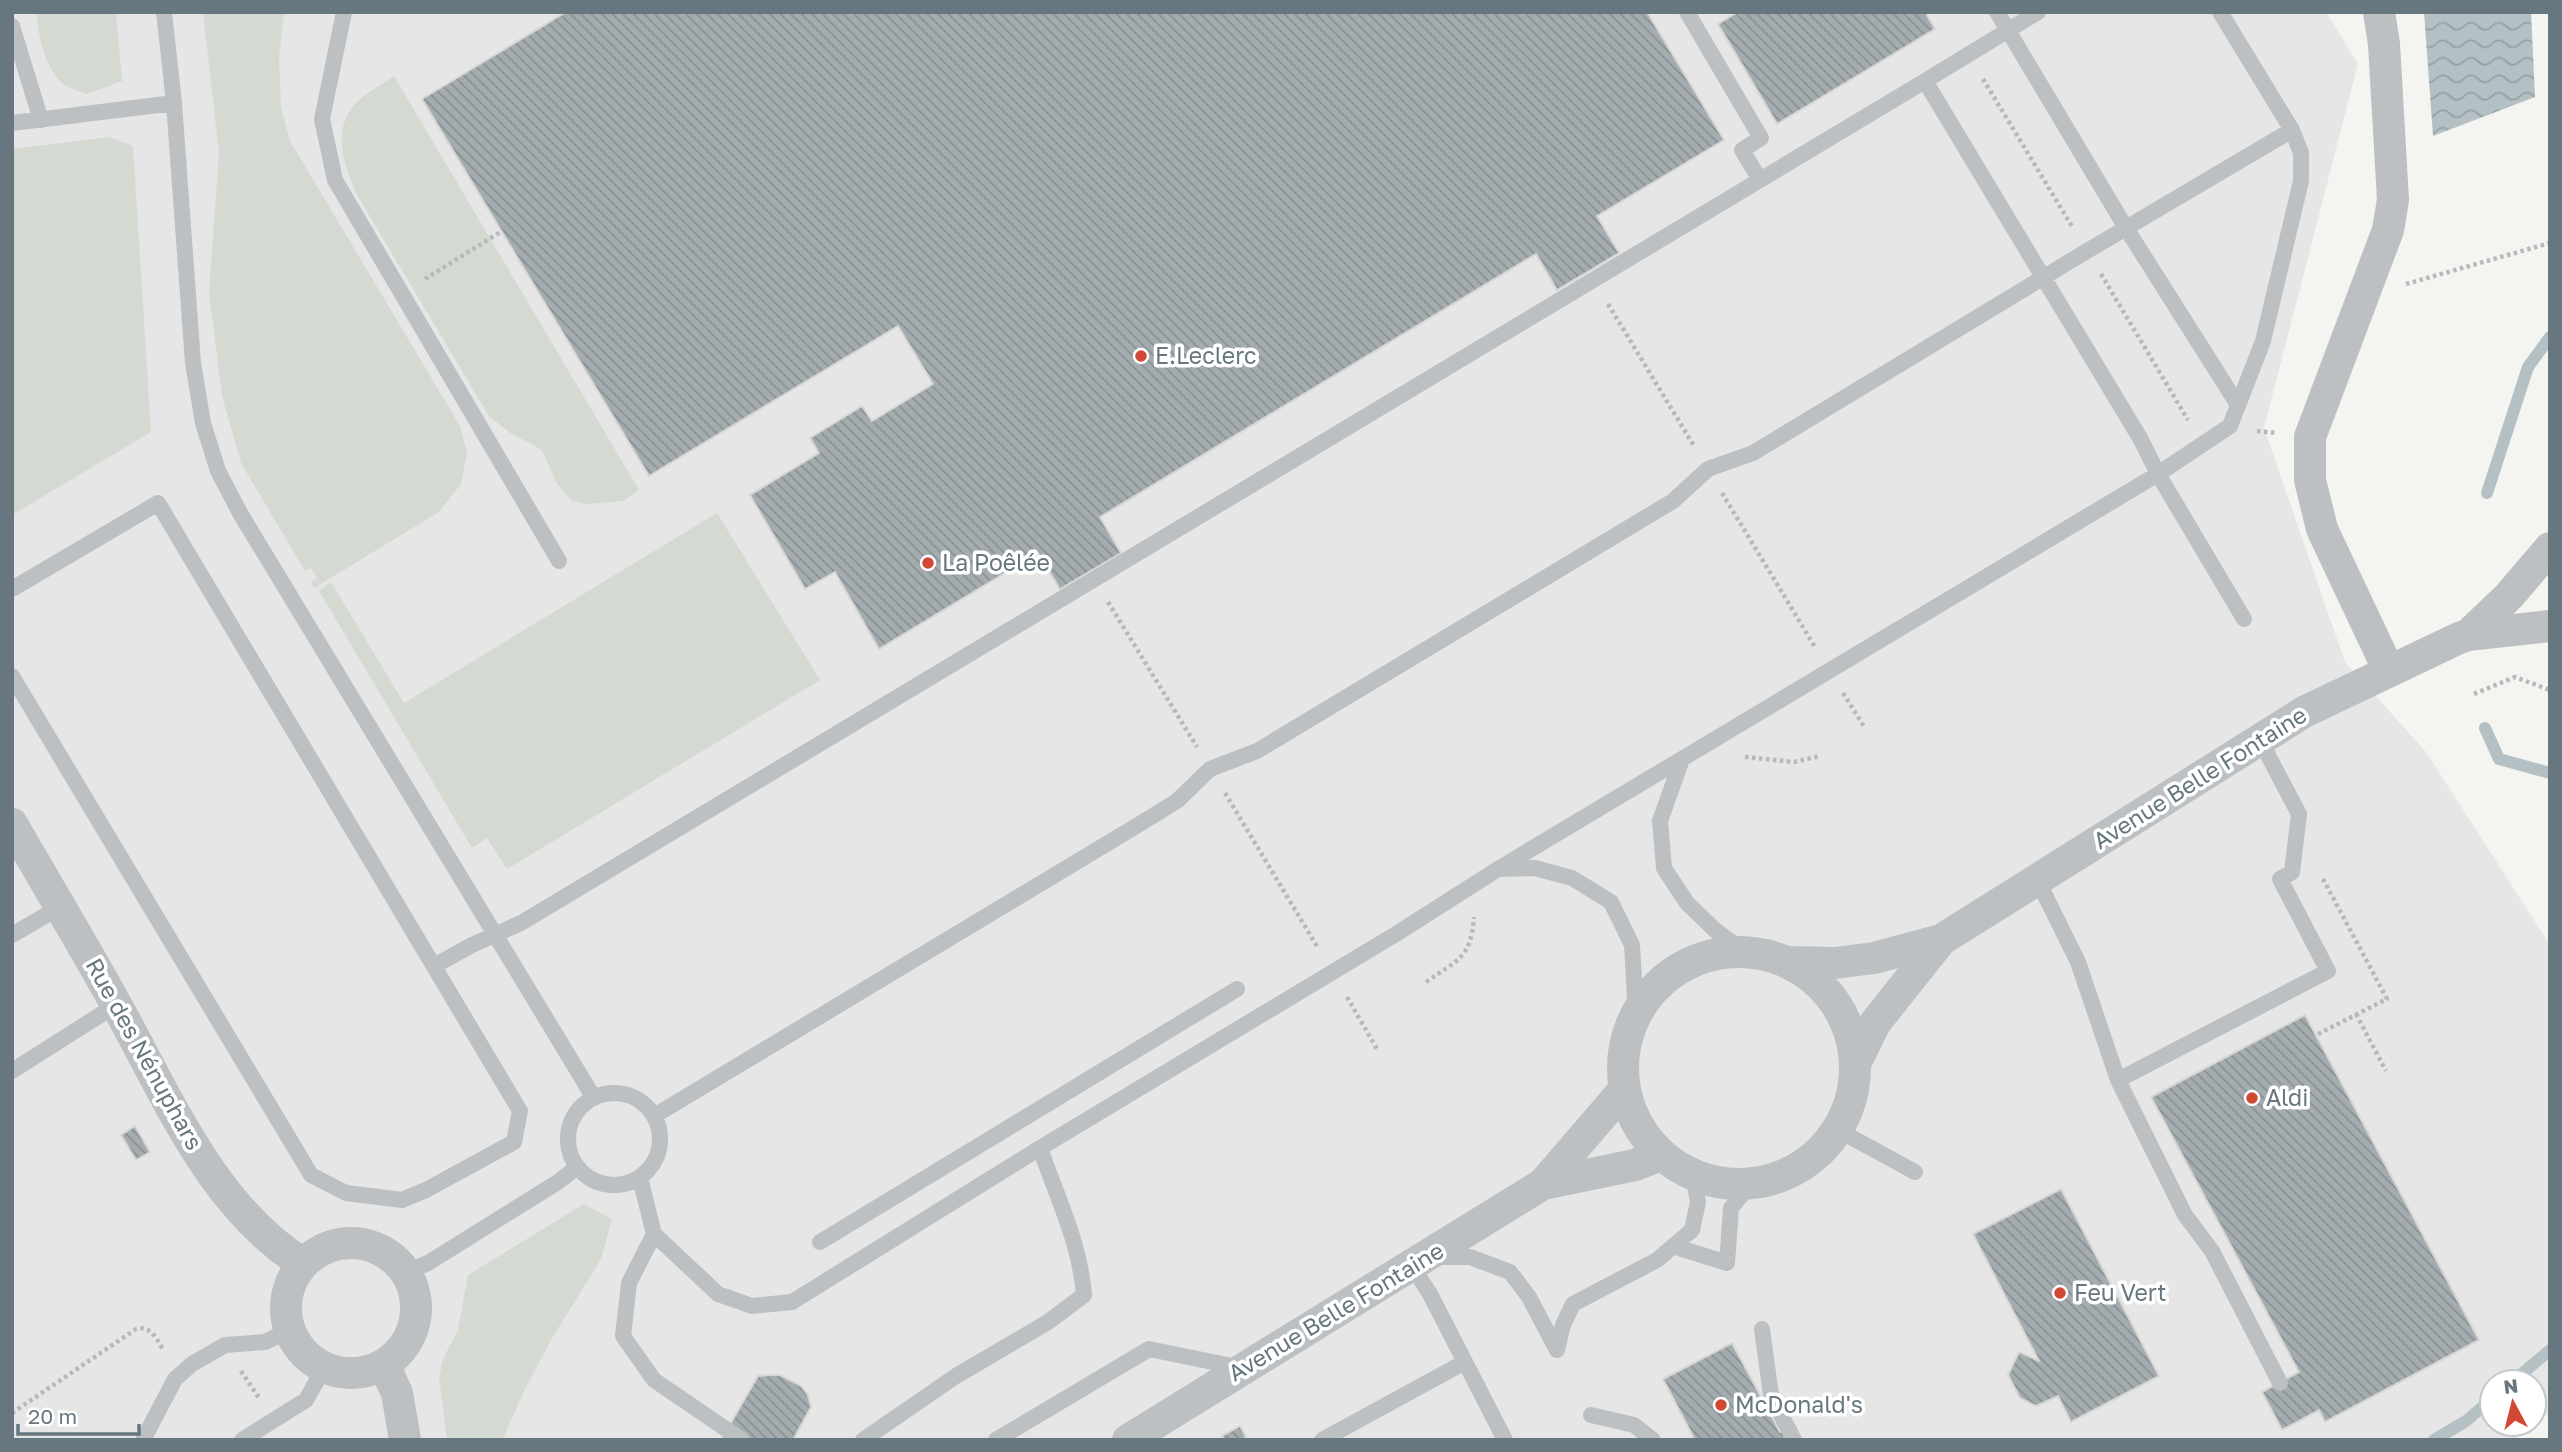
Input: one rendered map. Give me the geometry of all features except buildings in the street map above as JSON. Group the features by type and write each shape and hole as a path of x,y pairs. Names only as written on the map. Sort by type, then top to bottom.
{"street":[{"path":"2379,12 2384,44 2393,200 2388,230 2311,437 2310,480 2322,529 2389,671"},
{"name":"Avenue Belle Fontaine","path":"2468,635 2509,596 2550,548"},
{"name":"Avenue Belle Fontaine","path":"1788,962 1835,962 1874,958 1941,940 2304,712 2468,635 2550,626"},
{"name":"Rue des Nénuphars","path":"12,824 198,1151 237,1207 279,1249 302,1263"},
{"name":"Avenue Belle Fontaine","path":"1856,1062 1875,1023 1941,940"},
{"path":"1745,952 1788,962 1815,979 1836,1003 1850,1031 1856,1062 1853,1097 1838,1130 1815,1157 1785,1175 1751,1184 1721,1184 1693,1175 1661,1155 1644,1136 1632,1114 1624,1090 1624,1052 1636,1014 1655,987 1681,967 1712,955 1745,952"},
{"name":"Avenue Belle Fontaine","path":"1128,1440 1543,1184 1624,1090"},
{"name":"Avenue Belle Fontaine","path":"1543,1184 1635,1165 1661,1155"},
{"path":"356,1242 376,1247 393,1257 406,1272 415,1292 417,1313 412,1333 400,1352 384,1365 365,1372 344,1373 324,1368 309,1359 297,1346 285,1313 286,1295 292,1278 302,1263 318,1251 336,1244 356,1242"},
{"path":"384,1365 397,1393 405,1440"}],"lane":[{"path":"164,12 174,103 193,363 202,423 218,471 240,513 594,1098"},
{"path":"344,12 322,119 335,180 559,561"},
{"path":"1687,12 1760,138 1742,150 1760,180"},
{"path":"1997,12 2126,228 2238,405"},
{"path":"434,966 522,923 2038,12"},
{"path":"640,1178 654,1234 718,1294 752,1306 792,1302 1498,869 2158,474 2230,426 2263,341 2301,181 2301,153 2292,130 2220,12"},
{"path":"12,26 18,63 41,120"},
{"path":"1926,81 2140,438 2158,474 2244,619"},
{"path":"12,123 174,103"},
{"path":"654,1116 1177,801 1210,769 1257,751 1673,501 1708,469 1753,453 2292,130"},
{"path":"12,589 158,503 520,1111 514,1142 426,1190 402,1200 346,1194 311,1175 12,676"},
{"path":"2118,1080 2328,971 2280,879 2292,872 2299,814 2260,740"},
{"path":"1682,759 1660,821 1664,868 1687,903 1715,930 1745,952"},
{"path":"1498,869 1535,868 1572,878 1611,902 1632,945 1636,1014"},
{"path":"2037,879 2078,962 2118,1080 2185,1215 2212,1251 2280,1382"},
{"path":"12,934 60,907"},
{"path":"820,1242 1237,989"},
{"path":"12,1071 116,1005"},
{"path":"621,1093 645,1105 654,1116 660,1143 657,1156 640,1178 613,1186 587,1177 577,1167 568,1142 569,1129 574,1116 583,1105 594,1098 621,1093"},
{"path":"1838,1130 1915,1172"},
{"path":"863,1440 956,1376 1048,1322 1084,1295 1077,1246 1040,1148"},
{"path":"406,1272 428,1263 558,1182 577,1167"},
{"path":"1505,1440 1430,1294 1419,1261 1470,1257 1510,1272 1529,1297 1557,1350 1563,1325 1573,1304 1657,1260 1692,1230 1698,1202 1693,1175"},
{"path":"1673,1246 1727,1263 1731,1208 1751,1184"},
{"path":"654,1234 629,1283 623,1336 654,1380 742,1440"},
{"path":"1762,1329 1771,1395 1794,1440"},
{"path":"143,1440 175,1379 192,1364 225,1345 265,1342 289,1330"},
{"path":"996,1440 1149,1349 1244,1369"},
{"path":"1322,1440 1465,1363"},
{"path":"242,1440 306,1400 324,1368"},
{"path":"1591,1415 1634,1425 1653,1440"}],"path":[{"path":"401,294 502,231"},
{"path":"2362,296 2550,243"},
{"path":"1594,280 1865,728"},
{"path":"1094,580 1377,1049"},
{"path":"2474,694 2515,677 2550,690"},
{"path":"1682,759 1755,757 1794,762 1820,755"},
{"path":"2316,867 2387,999 2318,1034"},
{"path":"1426,982 1465,955 1473,936 1477,882"},
{"path":"2356,1014 2386,1070"},
{"path":"12,1413 136,1329 144,1327 150,1331 165,1353"}],"shaded area":[{"path":"12,12 2326,12 2358,64 2264,428 2345,662 2426,752 2550,945 2550,1413 2548,1414 2548,1368 2478,1368 2478,1438 2516,1438 12,1440"},
{"path":"37,12 116,12 122,81 87,94 64,84 55,76 46,59 38,30"},
{"path":"203,12 284,12 279,58 281,108 290,141 460,426 467,453 461,484 439,512 314,588 311,582 317,578 311,568 305,571 241,463 222,396 209,292 219,153"},
{"path":"394,76 639,490 623,501 586,504 572,501 557,484 542,450 509,432 489,416 356,193 344,160 343,126 347,115 358,101"},
{"path":"110,137 133,146 151,432 12,515 12,149"},
{"path":"717,513 820,680 507,869 487,838 472,848 319,591 331,582 404,703"},
{"path":"584,1204 612,1219 601,1259 551,1340 525,1389 504,1436 505,1440 447,1440 439,1378 443,1359 458,1330 468,1275"}],"water":[{"path":"2424,12 2531,12 2535,97 2433,136"}],"waterway":[{"path":"2487,493 2528,367 2550,337"},
{"path":"2485,728 2499,759 2550,773"},
{"path":"2529,1368 2550,1350"},
{"path":"2434,1440 2478,1411"}],"place":[{"name":"E.Leclerc","path":"1141,356"},
{"name":"La Poêlée","path":"928,563"},
{"name":"Aldi","path":"2252,1098"},
{"name":"Feu Vert","path":"2060,1293"},
{"name":"McDonald's","path":"1721,1405"}]}
